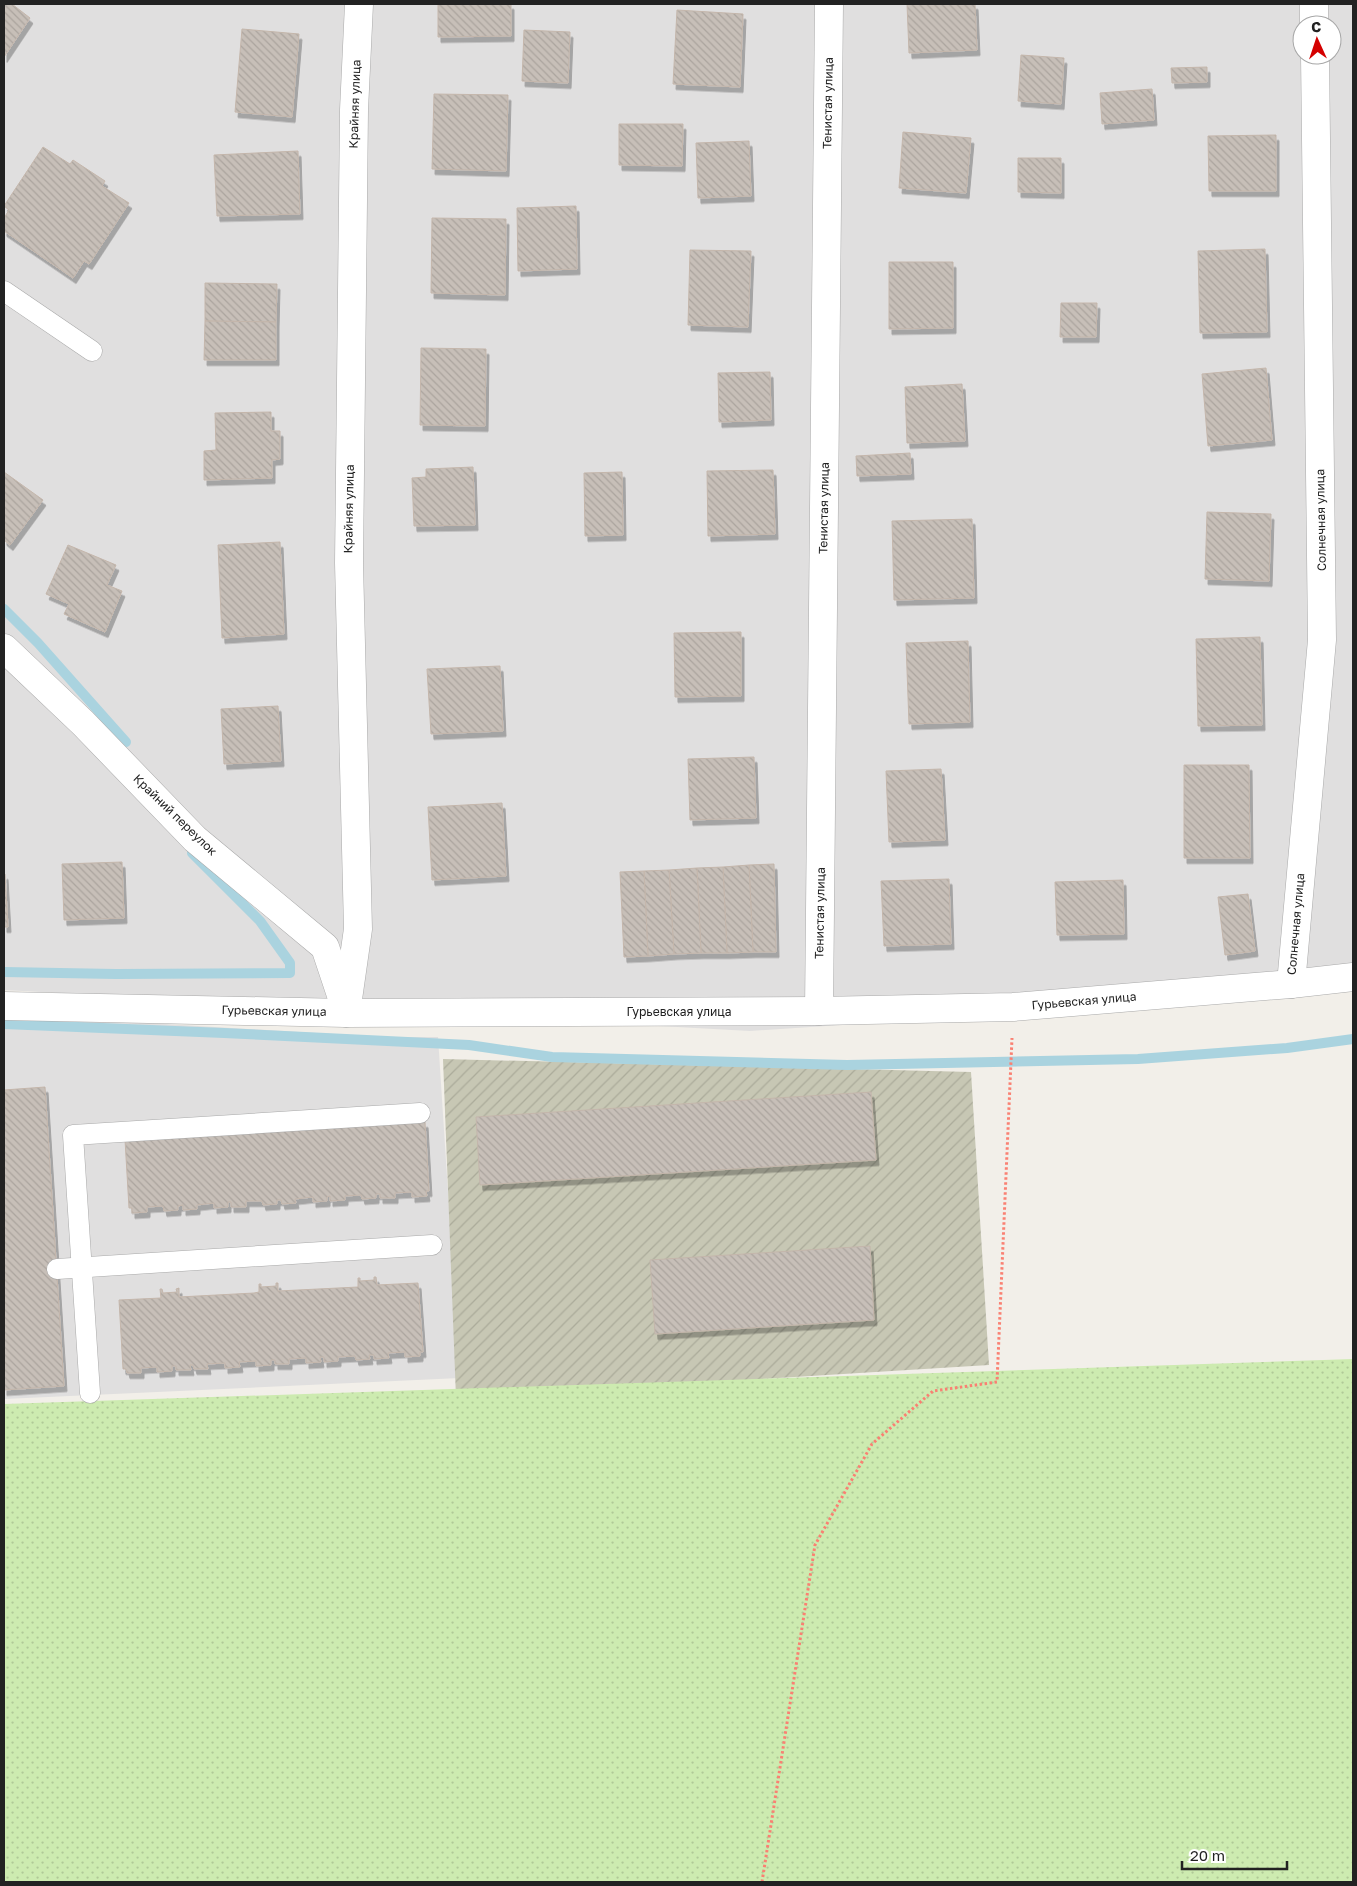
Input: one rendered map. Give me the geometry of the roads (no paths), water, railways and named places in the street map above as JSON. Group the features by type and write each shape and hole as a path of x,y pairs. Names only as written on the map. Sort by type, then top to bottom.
{"street":[{"name":"Крайняя улица","path":"346,1013 358,929 349,563 354,110 359,4"},
{"name":"Тенистая улица","path":"819,1011 829,4"},
{"name":"Солнечная улица","path":"1291,984 1322,640 1315,65"},
{"name":"Крайний переулок","path":"4,648 83,723 196,839 326,947 346,1013"},
{"name":"Гурьевская улица","path":"4,1006 346,1013 819,1011 1014,1007 1291,984 1353,977"}],"lane":[{"path":"4,290 92,351"},
{"path":"90,1393 74,1134 420,1113"},
{"path":"57,1268 432,1245"}],"waterway":[{"path":"4,609 38,643 126,742"},
{"path":"4,972 116,974 290,973 290,963 260,921 192,853"},
{"path":"4,1024 469,1045 552,1057 847,1065 1138,1059 1287,1048 1353,1039"}]}
